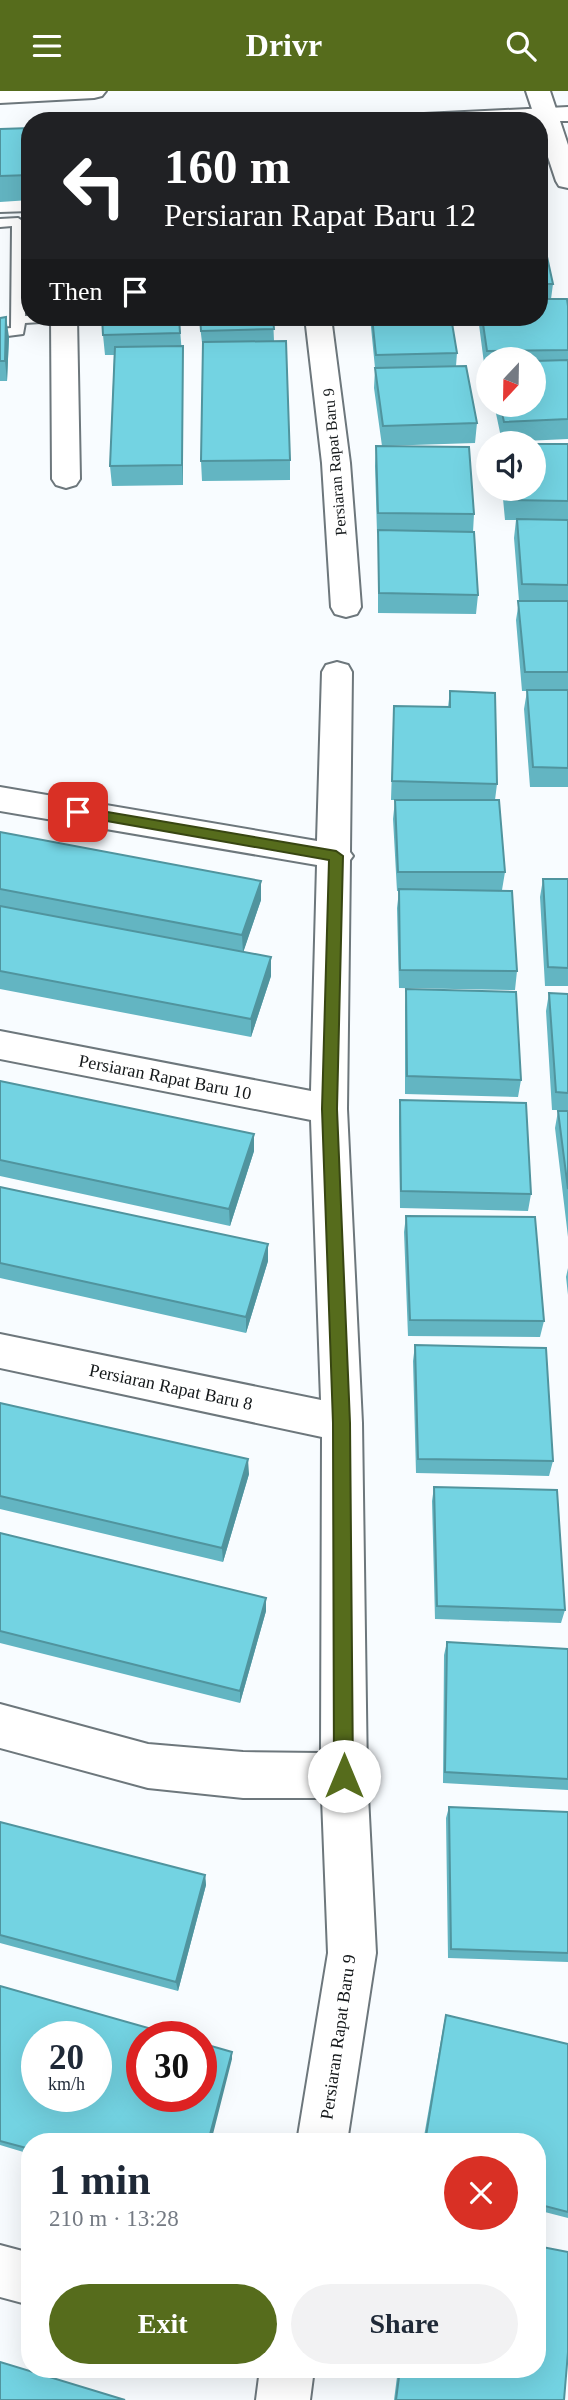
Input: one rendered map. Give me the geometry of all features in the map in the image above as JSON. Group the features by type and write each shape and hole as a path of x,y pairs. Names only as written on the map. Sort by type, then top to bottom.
{"street":[{"path":"0,96 94,91"},
{"path":"538,91 558,114 567,176"},
{"path":"0,205 21,204"},
{"path":"64,326 66,479"},
{"name":"Persiaran Rapat Baru 9","path":"319,326 336,463 346,607"},
{"name":"Persiaran Rapat Baru 9","path":"323,2133 352,1953 344,1776 342,1423 329,1109 336,856 337,672"},
{"path":"0,799 336,856"},
{"name":"Persiaran Rapat Baru 10","path":"0,1045 329,1109"},
{"name":"Persiaran Rapat Baru 8","path":"0,1351 342,1423"},
{"path":"0,1726 148,1766 243,1775 344,1776"},
{"path":"0,2271 21,2277"},
{"path":"283,2400 286,2378"}],"lane":[{"path":"0,223 18,222 21,230"},
{"path":"0,333 18,331 21,306"}],"building":[{"path":"21,128 21,175 0,176 0,129"},
{"path":"548,261 553,284 548,284"},
{"path":"548,299 567,299 568,350 546,350 546,347 486,347 483,326 548,326"},
{"path":"6,317 5,361 0,361 0,318"},
{"path":"102,326 180,326 180,333 103,335"},
{"path":"201,326 274,326 274,329 201,331"},
{"path":"373,326 452,326 457,353 376,355"},
{"path":"286,341 290,460 201,461 203,342"},
{"path":"183,346 182,465 110,466 115,347"},
{"path":"568,360 568,419 504,422 503,417 546,417 546,361"},
{"path":"466,366 477,423 383,426 375,368"},
{"path":"546,444 568,444 568,501 546,501"},
{"path":"376,446 469,447 474,514 378,513"},
{"path":"517,519 568,520 568,585 522,584"},
{"path":"378,530 474,532 478,595 379,593"},
{"path":"518,601 568,601 568,672 525,672"},
{"path":"527,690 568,690 568,768 533,767"},
{"path":"450,691 495,693 497,784 392,781 394,706 450,707"},
{"path":"395,800 499,800 505,872 398,872"},
{"path":"0,832 261,881 242,935 0,889"},
{"path":"543,879 568,879 568,968 548,967"},
{"path":"399,889 512,891 517,971 400,970"},
{"path":"0,906 271,957 251,1019 0,971"},
{"path":"406,989 516,992 521,1080 407,1076"},
{"path":"549,993 568,994 568,1093 556,1092"},
{"path":"0,1081 254,1134 229,1209 0,1160"},
{"path":"400,1100 526,1103 531,1194 401,1191"},
{"path":"558,1111 568,1111 568,1189"},
{"path":"0,1187 268,1244 246,1317 0,1263"},
{"path":"406,1216 535,1217 544,1321 410,1320"},
{"path":"415,1345 546,1348 553,1461 418,1459"},
{"path":"0,1403 248,1459 222,1548 0,1496"},
{"path":"434,1487 557,1490 565,1610 437,1606"},
{"path":"0,1533 266,1598 240,1691 0,1631"},
{"path":"447,1642 568,1649 568,1779 445,1772"},
{"path":"449,1807 568,1812 568,1953 451,1949"},
{"path":"0,1822 205,1875 176,1982 0,1935"},
{"path":"0,1986 126,2022 126,2112 216,2112 210,2133 21,2133 21,2147 0,2141"},
{"path":"446,2015 568,2044 568,2212 546,2206 546,2133 426,2133"},
{"path":"217,2048 232,2052 217,2108"},
{"path":"546,2248 568,2252 568,2352 564,2400 396,2400 399,2378 546,2378"},
{"path":"0,2362 21,2368 21,2378 53,2378 125,2400 0,2400"}],"route":[{"path":"78,812 336,856 329,1109 342,1423 344,1776"}]}
